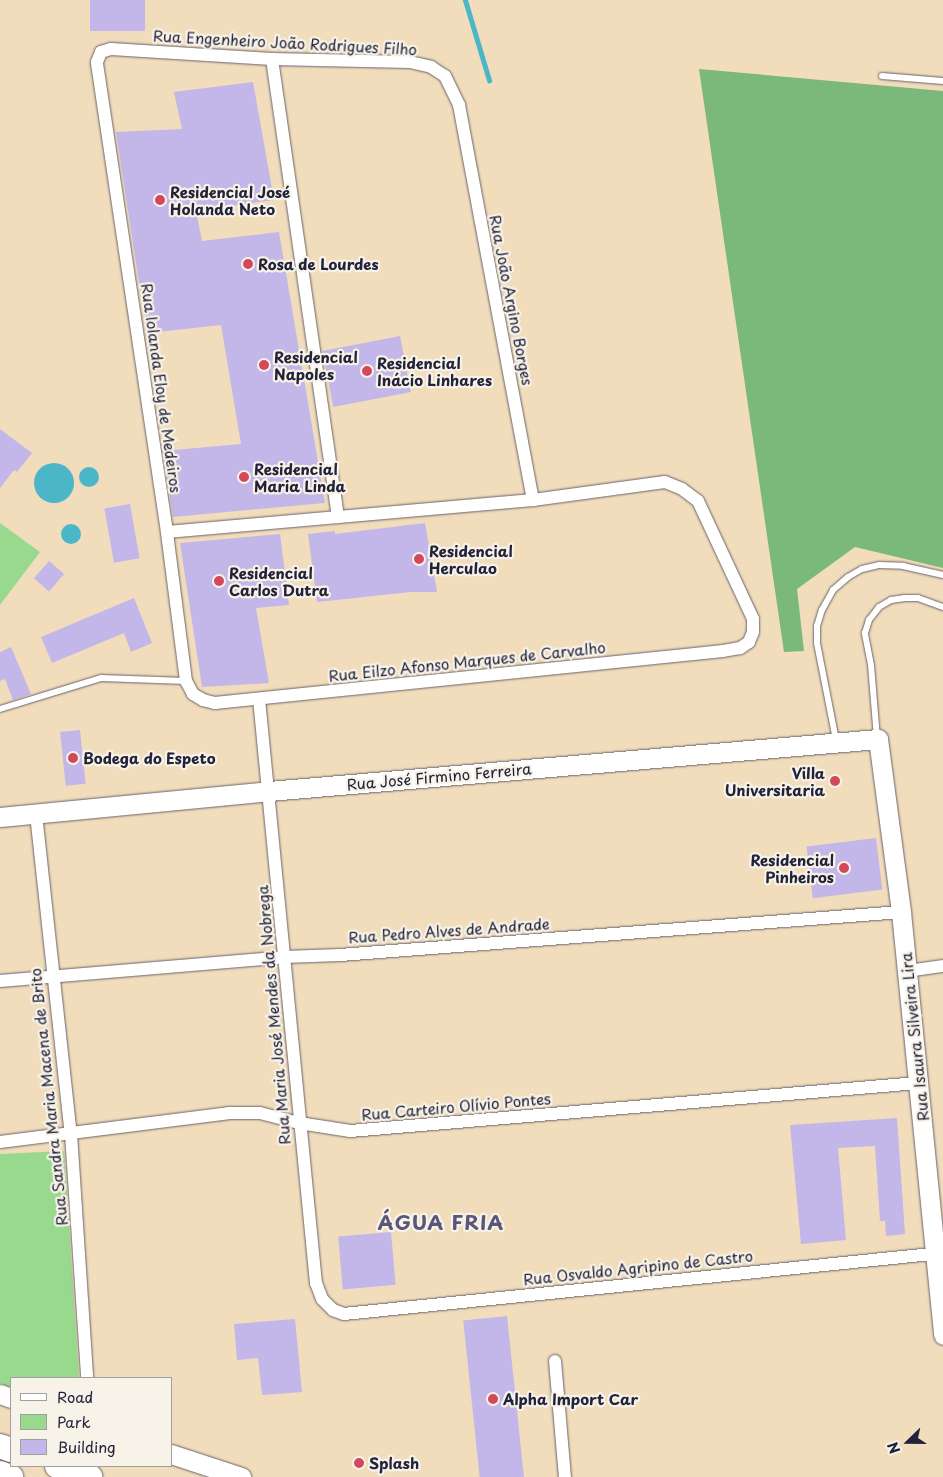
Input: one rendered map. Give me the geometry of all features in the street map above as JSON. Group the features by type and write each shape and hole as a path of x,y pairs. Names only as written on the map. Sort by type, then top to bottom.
{"highway":[{"path":"60,1467 90,1477"},
{"path":"0,1473 11,1477"}],"main road":[{"name":"Rua José Firmino Ferreira","path":"0,817 269,791 878,739"},
{"name":"Rua Isaura Silveira Lira","path":"878,739 901,912 918,1082 939,1253 943,1335"},
{"path":"172,1454 241,1477"}],"street":[{"name":"Rua Engenheiro João Rodrigues Filho","path":"97,62 101,52 111,48 272,59 410,62 431,67 445,76 459,105"},
{"path":"272,59 338,517"},
{"name":"Rua Iolanda Eloy de Medeiros","path":"97,62 186,680"},
{"name":"Rua João Argino Borges","path":"459,105 533,500"},
{"name":"Rua Eilzo Afonso Marques de Carvalho","path":"186,680 193,694 203,700 215,703 723,651 740,648 749,642 753,632 753,619 698,501 682,489 664,482 533,500"},
{"path":"166,532 533,500"},
{"name":"Rua Maria José Mendes da Nobrega","path":"259,699 316,1283 322,1299 333,1310 344,1314"},
{"name":"Rua Sandra Maria Macena de Brito","path":"36,814 71,1134 87,1377"},
{"name":"Rua Pedro Alves de Andrade","path":"0,982 284,957 340,955 901,912"},
{"path":"907,971 943,966"},
{"name":"Rua Carteiro Olívio Pontes","path":"0,1142 228,1113 260,1113 299,1123 350,1131 918,1082"},
{"name":"Rua Osvaldo Agripino de Castro","path":"344,1314 939,1253"},
{"path":"555,1361 565,1477"}],"lane":[{"path":"882,76 943,81"},
{"path":"836,742 817,643 820,618 833,590 855,573 879,565 903,566 943,575"},
{"path":"878,739 872,665 866,633 869,620 878,607 891,600 918,598 943,607"},
{"path":"0,709 101,678 186,680"}],"green space":[{"path":"699,69 943,91 943,568 855,547 797,589 804,651 784,652"},
{"path":"0,523 40,552 0,605"},
{"path":"64,1151 79,1377 10,1377 10,1387 0,1383 0,1154"}],"water":[{"path":"58,463 65,466 71,472 74,483 73,491 65,500 58,503 50,503 43,500 35,491 34,479 37,472 46,464"},
{"path":"89,467 96,470 99,477 96,484 89,487 82,484 79,477 82,470"},
{"path":"71,524 78,527 81,534 78,541 71,544 64,541 61,534 64,527"}],"building":[{"path":"90,0 145,0 145,31 90,31"},
{"path":"253,82 274,200 196,211 202,241 279,232 325,503 173,517 163,451 241,444 221,325 149,333 138,276 116,132 182,129 174,92"},
{"name":"Residencial Inácio Linhares","path":"400,336 411,392 333,407 322,351"},
{"path":"0,429 32,453 17,472 14,470 0,488"},
{"path":"130,504 140,558 114,563 104,509"},
{"path":"425,523 437,592 411,592 317,602 308,534 335,531 335,534"},
{"name":"Residencial Carlos Dutra","path":"280,534 289,605 256,608 269,683 202,687 180,543"},
{"path":"49,561 64,574 49,591 34,578"},
{"path":"134,598 152,643 131,652 124,633 52,663 41,637"},
{"path":"11,647 31,694 13,700 5,679 0,681 0,652"},
{"name":"Bodega do Espeto","path":"80,730 86,784 66,786 60,732"},
{"name":"Residencial Pinheiros","path":"876,838 882,890 813,898 807,847"},
{"path":"897,1118 905,1234 886,1236 885,1221 880,1221 875,1146 838,1148 846,1240 801,1244 790,1125"},
{"path":"391,1232 396,1285 343,1289 338,1237"},
{"name":"Alpha Import Car","path":"507,1316 524,1477 480,1477 463,1321"},
{"path":"295,1319 302,1392 262,1395 258,1358 237,1360 234,1324"}],"waterway":[{"path":"465,0 489,80"}],"place":[{"name":"Residencial José Holanda Neto","path":"160,200"},
{"name":"Rosa de Lourdes","path":"248,264"},
{"name":"Residencial Napoles","path":"264,365"},
{"name":"Residencial Inácio Linhares","path":"367,371"},
{"name":"Residencial Maria Linda","path":"244,477"},
{"name":"Residencial Herculao","path":"419,559"},
{"name":"Residencial Carlos Dutra","path":"219,581"},
{"name":"Bodega do Espeto","path":"73,758"},
{"name":"Villa Universitaria","path":"835,781"},
{"name":"Residencial Pinheiros","path":"844,868"},
{"name":"Alpha Import Car","path":"493,1399"},
{"name":"Splash","path":"359,1463"}],"district":[{"name":"ÁGUA FRIA","path":"441,1222"}]}
